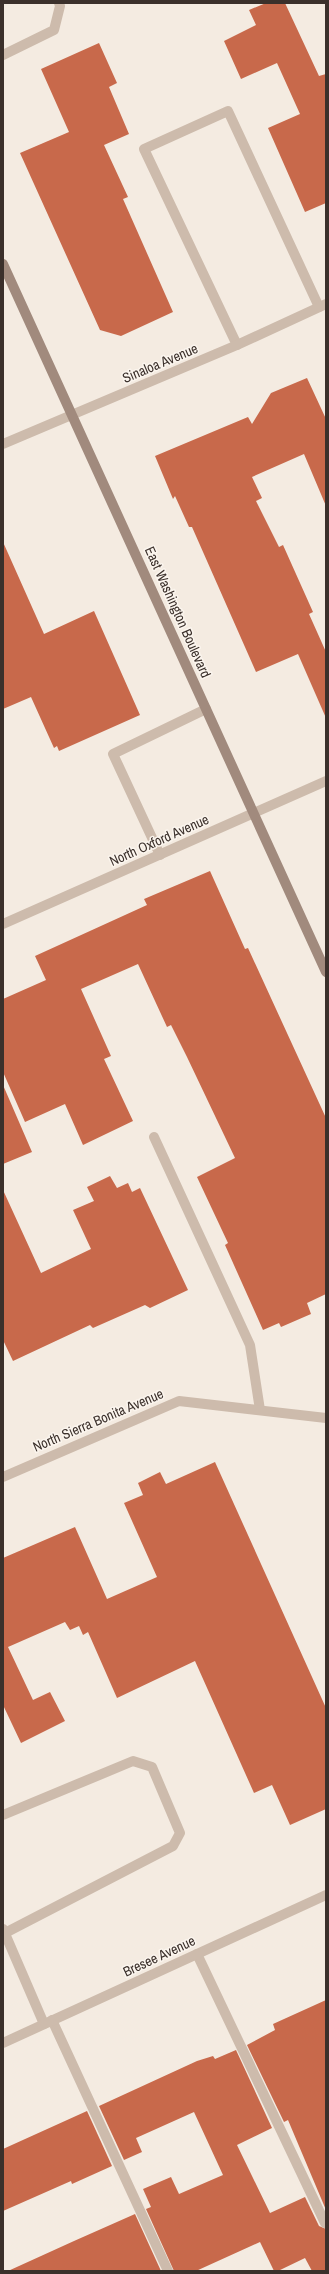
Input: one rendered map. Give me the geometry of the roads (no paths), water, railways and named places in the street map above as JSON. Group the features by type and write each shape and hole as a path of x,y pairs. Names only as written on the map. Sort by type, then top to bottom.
{"main road":[{"name":"East Washington Boulevard","path":"3,264 326,972"}],"street":[{"path":"3,55 54,30 60,6 59,3"},
{"path":"237,344 144,149 151,145 228,111 322,305"},
{"name":"Sinaloa Avenue","path":"3,444 73,416 322,305"},
{"path":"160,855 112,754 206,709"},
{"name":"North Oxford Avenue","path":"3,924 160,855 253,812 326,781"},
{"path":"154,1137 250,1345 260,1410"},
{"name":"North Sierra Bonita Avenue","path":"3,1476 179,1401 326,1418"},
{"path":"3,1815 133,1761 152,1767 180,1833 173,1846 4,1931 168,2271"},
{"name":"Bresee Avenue","path":"3,2043 326,1895"},
{"path":"197,1954 325,2223"}]}
